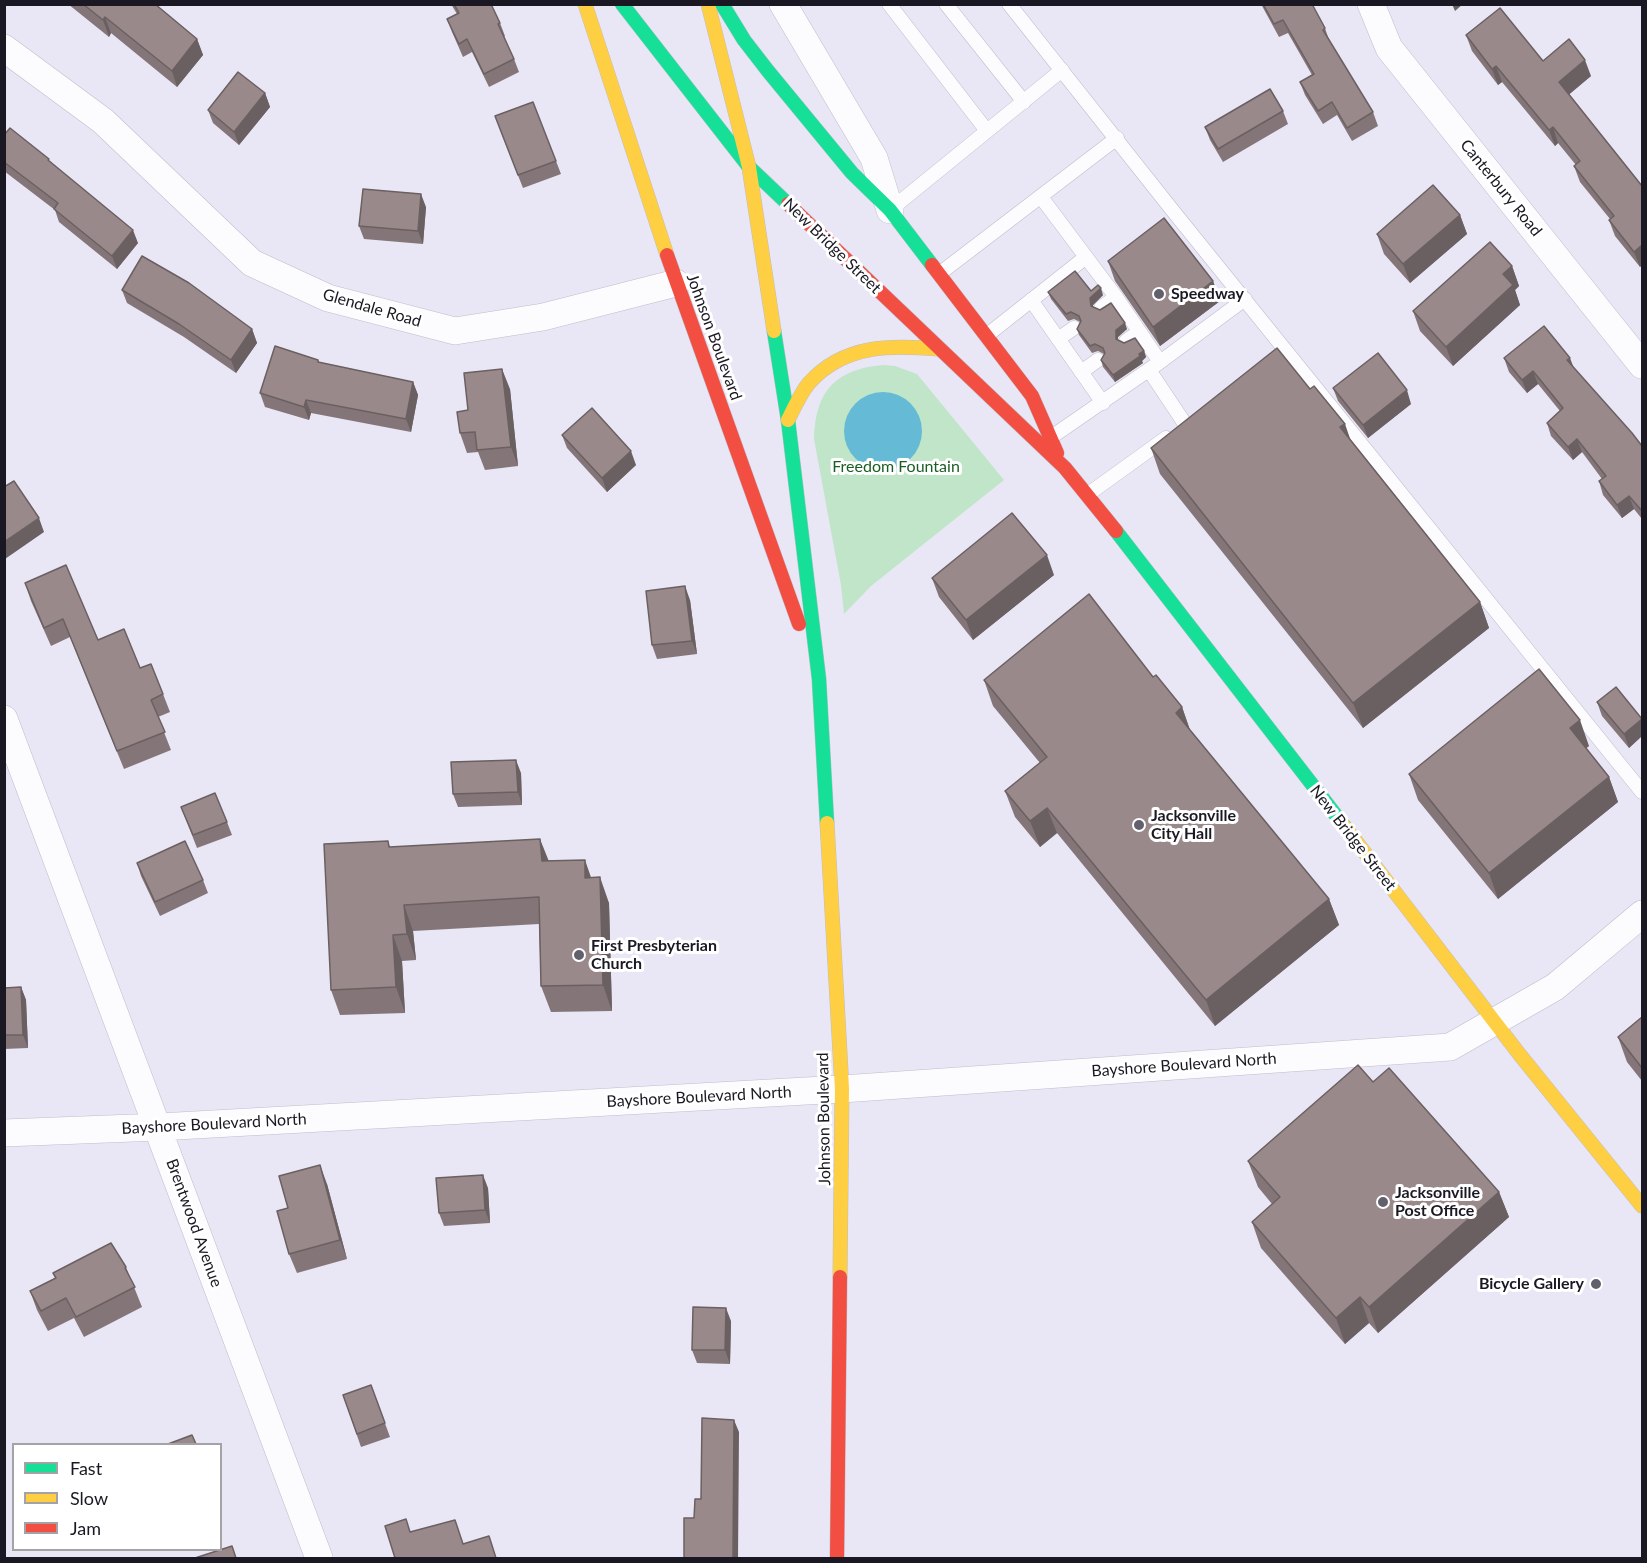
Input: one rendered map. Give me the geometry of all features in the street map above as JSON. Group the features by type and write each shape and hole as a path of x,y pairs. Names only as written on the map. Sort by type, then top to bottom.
{"main road":[{"name":"Johnson Boulevard","path":"585,4 676,283 819,679"},
{"name":"New Bridge Street","path":"622,4 749,167 1065,468 1152,576 1495,1022 1642,1206"},
{"name":"Johnson Boulevard","path":"708,4 749,167 788,420 819,679 842,1089 837,1558"},
{"name":"New Bridge Street","path":"722,4 744,40 768,71 852,173 890,210 1032,396 1065,468"},
{"path":"788,420 807,385 828,365 850,353 869,348 900,346 939,349"}],"street":[{"name":"New Bridge Street","path":"783,4 874,158 890,210"},
{"name":"Canterbury Road","path":"1371,4 1389,48 1642,365"},
{"name":"Glendale Road","path":"4,48 103,121 252,263 328,298 455,331 543,317 676,283"},
{"name":"Brentwood Avenue","path":"4,719 319,1558"},
{"name":"Bayshore Boulevard North","path":"4,1133 159,1127 842,1089 1450,1047 1555,987 1642,914"}],"lane":[{"path":"889,4 987,131"},
{"path":"946,4 1024,102"},
{"path":"1009,4 1117,138 1169,215 1245,299 1282,354 1642,792"},
{"path":"890,210 1062,70"},
{"path":"939,274 1117,138"},
{"path":"1041,197 1086,257 1100,268 1139,332 1154,366 1190,421 1087,495"},
{"path":"986,336 1086,257"},
{"path":"1101,308 1116,297"},
{"path":"1050,438 1245,299"},
{"path":"1031,300 1102,403"},
{"path":"1058,339 1074,328"},
{"path":"1126,341 1139,332"},
{"path":"1081,372 1098,360"}],"green space":[{"name":"Freedom Fountain","path":"883,365 895,366 917,374 1004,480 871,586 844,614 841,585 814,439 815,422 824,396 831,386 853,372"}],"water":[{"path":"875,392 891,392 905,398 916,409 922,423 922,439 916,453 905,464 891,470 875,470 861,464 850,453 844,439 844,423 850,409 861,398"}],"building":[{"path":"83,4 155,4 197,39 172,71 105,17 103,20"},
{"path":"454,4 491,4 514,59 484,74 467,39 459,44 447,19 459,13"},
{"path":"1263,4 1312,4 1325,28 1323,30 1373,112 1347,128 1332,102 1318,111 1300,82 1314,74 1283,20 1274,24"},
{"path":"1500,8 1543,61 1569,39 1585,60 1559,82 1642,186 1642,245 1634,252 1609,220 1614,216 1574,166 1580,161 1553,127 1549,130 1496,66 1492,69 1466,35"},
{"path":"238,72 265,93 234,132 208,110"},
{"path":"1270,89 1283,111 1218,149 1205,127"},
{"path":"533,102 556,161 518,175 495,116"},
{"path":"10,128 133,230 112,256 54,209 58,203 4,162 4,135"},
{"path":"1433,185 1460,215 1403,264 1377,234"},
{"path":"363,189 421,194 418,231 359,226"},
{"path":"1164,218 1213,281 1153,327 1108,261"},
{"path":"1490,242 1512,266 1503,274 1513,285 1446,347 1413,311"},
{"path":"142,256 189,283 252,329 231,360 179,324 122,290"},
{"path":"1075,271 1091,291 1098,285 1101,288 1090,298 1091,306 1100,310 1111,303 1125,323 1116,330 1116,339 1124,343 1135,338 1144,351 1113,375 1101,360 1105,353 1103,348 1095,344 1090,346 1077,329 1081,321 1079,316 1071,312 1066,314 1048,292"},
{"path":"1544,326 1570,358 1567,360 1642,446 1642,511 1629,496 1617,505 1599,481 1606,476 1577,439 1568,447 1547,423 1563,408 1533,371 1522,380 1504,358"},
{"path":"275,346 318,360 318,362 413,382 406,419 306,400 304,407 260,393"},
{"path":"1277,348 1310,389 1314,386 1345,424 1340,427 1480,602 1353,703 1151,448"},
{"path":"1378,353 1407,390 1363,425 1333,388"},
{"path":"502,369 511,447 477,450 475,432 460,433 457,412 468,410 464,373"},
{"path":"592,408 631,451 602,478 562,435"},
{"path":"14,481 39,518 4,542 4,487"},
{"path":"1012,513 1047,555 966,620 932,578"},
{"path":"66,565 98,640 124,629 140,668 151,664 163,694 151,700 165,732 117,751 63,619 44,628 25,583"},
{"path":"685,586 692,641 652,645 646,591"},
{"name":"Jacksonville City Hall","path":"1089,594 1153,677 1156,675 1182,707 1176,713 1329,899 1206,1000 1047,808 1030,821 1005,791 1047,757 984,680"},
{"path":"1539,669 1580,720 1570,728 1609,777 1489,873 1409,774"},
{"path":"1616,687 1642,719 1624,734 1597,702"},
{"path":"516,760 518,792 453,794 451,762"},
{"path":"215,793 227,822 193,835 181,807"},
{"name":"First Presbyterian Church","path":"540,839 542,861 585,860 585,878 600,877 603,985 541,986 539,897 404,905 407,934 393,935 396,987 331,990 324,844 388,841 389,847"},
{"path":"185,841 203,880 155,902 137,863"},
{"path":"21,987 23,1035 4,1035 4,988"},
{"path":"1642,1017 1642,1068 1618,1037"},
{"name":"Jacksonville Post Office","path":"1358,1065 1373,1082 1389,1068 1499,1192 1369,1307 1360,1297 1336,1318 1252,1222 1280,1197 1248,1161"},
{"path":"320,1165 340,1240 289,1254 277,1211 288,1208 279,1176"},
{"path":"483,1175 485,1210 439,1213 436,1178"},
{"path":"111,1243 135,1287 76,1317 66,1298 41,1311 30,1291 56,1278 53,1273"},
{"path":"693,1307 726,1308 725,1350 692,1350"},
{"path":"371,1385 385,1423 357,1434 343,1395"},
{"path":"702,1418 734,1420 733,1557 737,1558 684,1558 684,1518 694,1518 695,1499 701,1499"},
{"path":"192,1435 196,1443 171,1443"},
{"path":"406,1519 410,1532 455,1520 463,1544 489,1536 496,1558 395,1558 385,1526"},
{"path":"232,1546 236,1558 195,1558 222,1551"}],"traffic: fast":[{"path":"622,4 749,167 788,204"},
{"path":"722,4 744,40 768,71 852,173 890,210 932,265"},
{"path":"774,331 788,420 819,679 827,823"},
{"path":"1116,531 1345,827"}],"traffic: slow":[{"path":"585,4 667,255"},
{"path":"708,4 749,167 774,331"},
{"path":"788,420 809,383 837,361 869,350 903,347 939,349"},
{"path":"827,823 842,1089 840,1277"},
{"path":"1345,827 1520,1055 1642,1206"}],"traffic: jam":[{"path":"788,204 1065,468 1116,531"},
{"path":"667,255 799,624"},
{"path":"932,265 1032,396 1057,453"},
{"path":"837,1558 840,1277"}],"place":[{"name":"Speedway","path":"1159,294"},
{"name":"Jacksonville City Hall","path":"1139,825"},
{"name":"First Presbyterian Church","path":"579,955"},
{"name":"Jacksonville Post Office","path":"1383,1202"},
{"name":"Bicycle Gallery","path":"1596,1284"}]}
